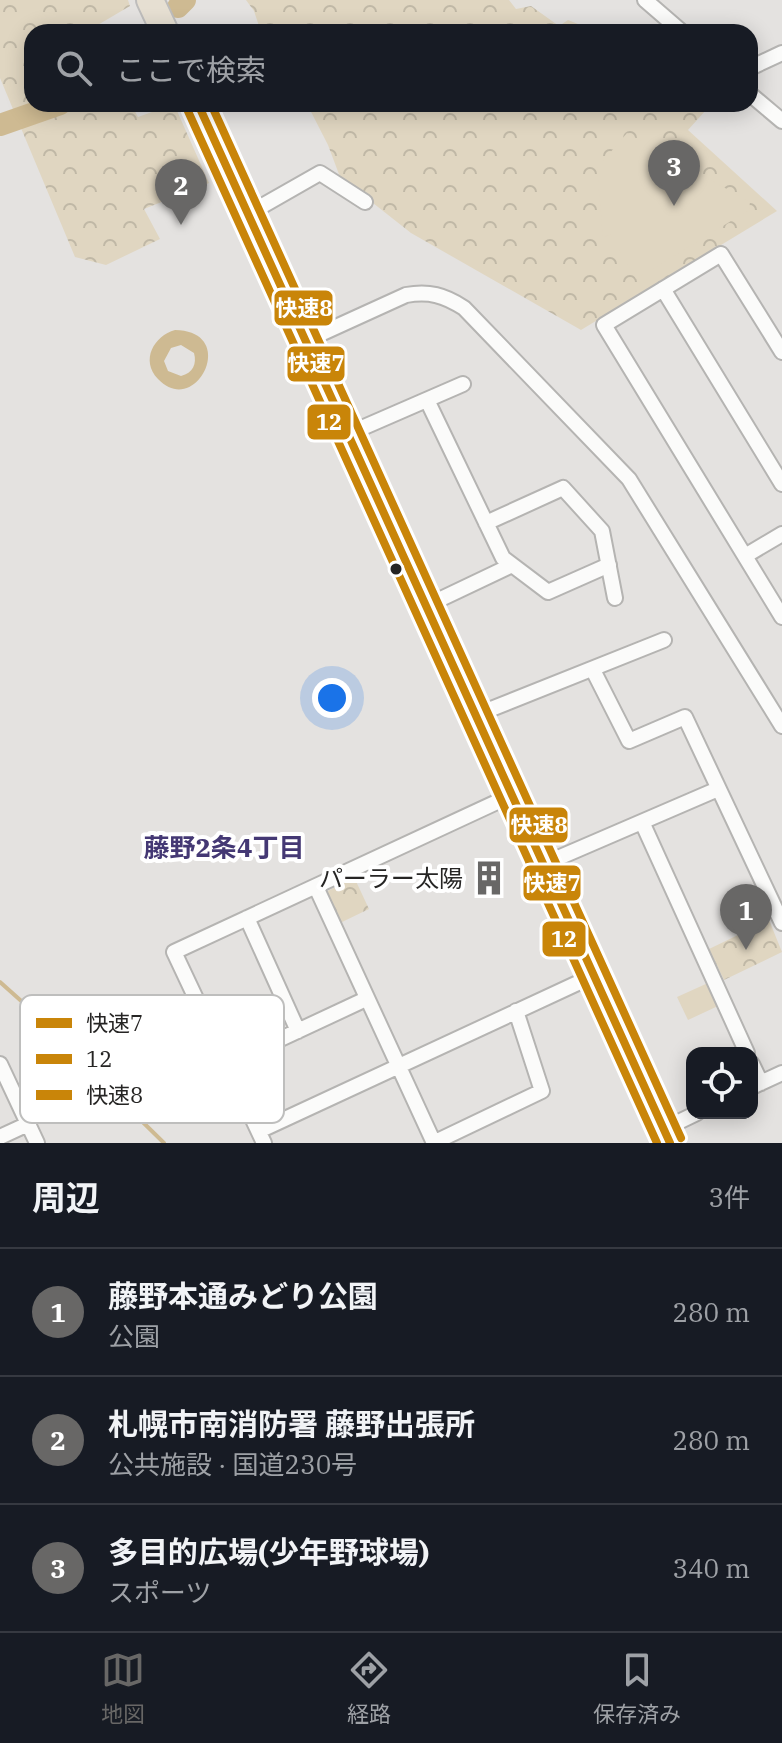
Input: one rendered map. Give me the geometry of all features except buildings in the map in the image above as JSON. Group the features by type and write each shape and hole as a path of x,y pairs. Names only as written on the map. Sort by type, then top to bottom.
{"highway":[{"path":"150,0 161,24"},
{"path":"202,112 667,1136"}],"street":[{"path":"645,0 673,24"},
{"path":"758,64 782,53"},
{"path":"758,101 782,121"},
{"path":"248,214 320,173 365,202"},
{"path":"781,615 604,325 721,254 782,352"},
{"path":"663,289 782,484"},
{"path":"305,341 406,295 422,292 437,294 464,308 629,479 782,726"},
{"path":"348,434 463,384"},
{"path":"427,400 503,558 548,592 609,565"},
{"path":"486,523 563,488 602,531 615,598"},
{"path":"745,556 782,534"},
{"path":"426,606 512,565"},
{"path":"476,715 664,640"},
{"path":"593,670 629,741 685,717 782,923"},
{"path":"544,864 718,789"},
{"path":"194,995 174,952 512,795"},
{"path":"642,822 744,1047"},
{"path":"316,887 434,1143 542,1091 516,1011"},
{"path":"247,918 282,995"},
{"path":"261,1137 397,1064 595,975"},
{"path":"284,1038 366,999"},
{"path":"284,1000 298,1031"},
{"path":"0,1064 20,1107"},
{"path":"758,1084 782,1073"},
{"path":"667,1136 689,1119"},
{"path":"0,1137 28,1124 37,1143"}],"green space":[{"path":"0,0 128,0 130,6 99,24 24,24 24,112 135,112 138,117 152,112 178,112 209,183 144,209 160,239 106,265 75,257 0,78"},
{"path":"246,0 509,0 516,9 531,6 556,24 258,24"},
{"path":"311,112 704,112 688,130 777,211 581,330 411,233 340,177"},
{"path":"627,133 750,202 749,210 636,279 610,234 603,238 597,168"},
{"path":"354,877 369,909 340,923 326,892"},
{"path":"769,920 782,952 724,980 709,949"},
{"path":"708,983 718,1006 688,1020 677,997"}],"shaded area":[{"path":"175,330 194,334 205,344 208,356 205,370 197,381 186,388 172,388 158,379 150,364 156,343","holes":["181,345 194,353 195,361 189,373 181,376 168,371 164,361 171,348"]}],"waterway":[{"path":"178,7 185,0"},
{"path":"0,125 37,112"},
{"path":"0,982 20,1000"},
{"path":"144,1123 164,1143"}],"transit line":[{"name":"12","path":"188,112 657,1143"},
{"name":"快速7","path":"202,112 670,1143"},
{"name":"快速8","path":"215,112 681,1138"}],"place":[{"name":"多目的広場(少年野球場)","path":"674,206"},
{"name":"札幌市南消防署 藤野出張所","path":"181,225"},
{"name":"パーラー太陽","path":"489,878"},
{"name":"藤野本通みどり公園","path":"746,950"}],"district":[{"name":"藤野2条4丁目","path":"224,847"}]}
